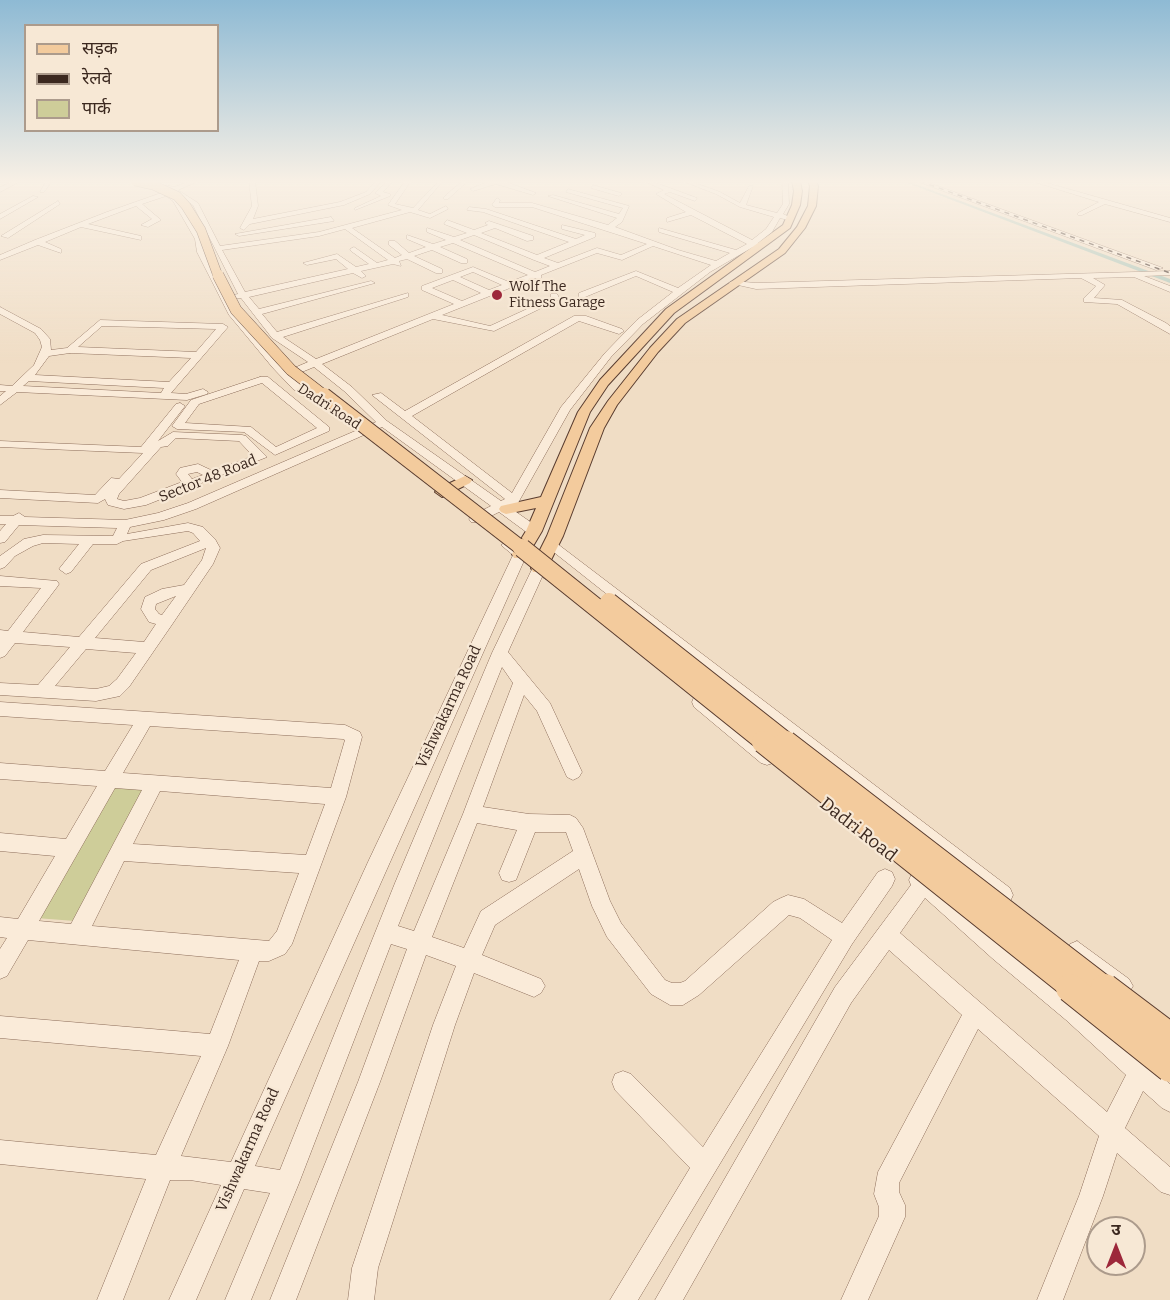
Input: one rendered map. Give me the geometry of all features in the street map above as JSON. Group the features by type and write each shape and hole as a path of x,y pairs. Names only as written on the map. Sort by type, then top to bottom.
{"main road":[{"path":"205,242 212,264 236,310 291,370 502,532 1170,1068"},
{"path":"211,242 224,273 245,311 279,346 317,378 1170,1037"},
{"name":"Vishwakarma Road","path":"520,555 534,531 584,412 604,383 649,331 761,242"},
{"name":"Vishwakarma Road","path":"539,568 597,428 612,404 654,350 681,321 737,280 776,257 789,242"},
{"path":"442,492 465,480"},
{"path":"507,505 546,501"}],"street":[{"path":"0,258 38,242 58,251"},
{"name":"Dadri Road","path":"199,242 212,276 233,315 297,387 362,429 520,555"},
{"name":"Dadri Road","path":"218,242 240,291 275,336 305,355 348,389 377,418 465,480 507,505 534,531"},
{"path":"221,246 229,242"},
{"path":"200,246 256,242"},
{"path":"367,242 405,268"},
{"path":"420,242 464,261"},
{"path":"240,291 356,271 409,257 450,242"},
{"path":"458,242 538,276"},
{"path":"492,242 558,267"},
{"path":"506,247 520,242"},
{"path":"537,258 577,242"},
{"path":"650,242 717,264"},
{"path":"702,242 737,252"},
{"path":"748,242 755,245"},
{"path":"1086,242 1158,268"},
{"path":"392,243 409,257 440,270"},
{"path":"285,375 538,276 597,250 622,258 654,243"},
{"path":"475,519 507,505 565,409 608,355 640,322 717,264 755,245"},
{"path":"546,247 556,251"},
{"path":"354,249 376,266"},
{"path":"0,250 12,250"},
{"path":"255,313 371,283 337,256 307,263"},
{"path":"737,280 1170,268"},
{"path":"463,304 425,288 473,269 510,286"},
{"path":"582,295 636,273 679,292"},
{"path":"737,280 756,286 1170,273"},
{"path":"1134,275 1170,289"},
{"path":"1081,276 1101,285 1087,300 1119,302 1170,331"},
{"path":"226,299 240,291 287,277"},
{"path":"453,277 490,294"},
{"path":"275,336 405,295"},
{"path":"432,316 491,329 556,299 554,296"},
{"path":"666,302 679,305"},
{"path":"0,310 8,319 38,331 45,339 47,347 45,354 28,378 15,389 1,396"},
{"path":"405,416 577,318 619,331"},
{"path":"70,350 100,323 223,327 162,396"},
{"path":"45,354 70,350 198,356"},
{"path":"15,389 187,397 276,366"},
{"path":"28,378 172,385"},
{"path":"264,379 325,429 304,443 275,452 247,429 177,426 195,402 264,379"},
{"path":"377,395 405,416 507,505"},
{"path":"1,396 179,407"},
{"path":"0,494 98,499 187,397"},
{"name":"Sector 48 Road","path":"0,511 19,517 129,523 175,513 202,488 362,429 389,405"},
{"name":"Sector 48 Road","path":"0,520 19,517 132,515 161,510 202,488 304,443 362,429"},
{"path":"173,435 242,438 261,456 212,475 202,488 132,504 117,505 112,502 111,498 158,444 164,444 173,435"},
{"path":"0,444 143,450"},
{"path":"202,488 182,474 184,471 198,468 212,475"},
{"path":"0,539 19,517"},
{"path":"0,564 10,553 30,542 43,539 117,540 129,523"},
{"path":"0,689 96,695 114,691 123,682 213,554 210,542 198,531 188,527 126,538 129,523"},
{"path":"66,569 90,539"},
{"path":"41,692 140,574 154,562 210,542"},
{"path":"551,543 1042,926 1170,1022"},
{"name":"Vishwakarma Road","path":"182,1300 237,1174 520,555"},
{"name":"Dadri Road","path":"539,568 778,767 898,860 1000,952 1074,1012 1170,1100"},
{"name":"Vishwakarma Road","path":"238,1300 500,653 539,568"},
{"path":"0,581 52,584 5,636 0,652"},
{"path":"119,598 150,601 166,593 188,589"},
{"path":"150,601 148,609 154,618 166,622"},
{"path":"5,636 148,648"},
{"path":"500,653 544,708 573,772"},
{"path":"283,1300 369,1082 430,946 472,814 521,682"},
{"path":"0,709 345,732 354,737 354,744 337,797 285,937 278,947 269,951 253,951 0,927"},
{"path":"0,969 145,719"},
{"path":"0,771 337,797"},
{"path":"76,935 154,783"},
{"path":"472,814 530,823 570,824 578,835 602,906 614,930 658,987 670,994 683,994 692,988 780,909 788,905 804,909 844,937"},
{"path":"509,873 530,823"},
{"path":"0,842 70,848"},
{"path":"119,852 311,865"},
{"path":"361,1300 365,1268 441,1036 469,960 488,918 584,855"},
{"path":"623,1300 844,937 885,879"},
{"path":"668,1300 843,995 924,884"},
{"path":"386,933 430,946 534,986"},
{"path":"888,935 1170,1183"},
{"path":"110,1300 163,1168 217,1046 253,951"},
{"path":"854,1300 892,1217 891,1205 886,1194 887,1181 976,1011"},
{"path":"0,1027 217,1046"},
{"path":"1050,1300 1091,1197 1117,1117 1140,1073"},
{"path":"623,1082 705,1166"},
{"path":"0,1152 163,1168 190,1168 287,1183"}],"green space":[{"path":"111,787 146,790 75,921 36,918"}],"waterway":[{"path":"1065,242 1170,281"}],"railway":[{"path":"1085,242 1170,273"}],"place":[{"name":"Wolf The Fitness Garage","path":"497,295"}]}
